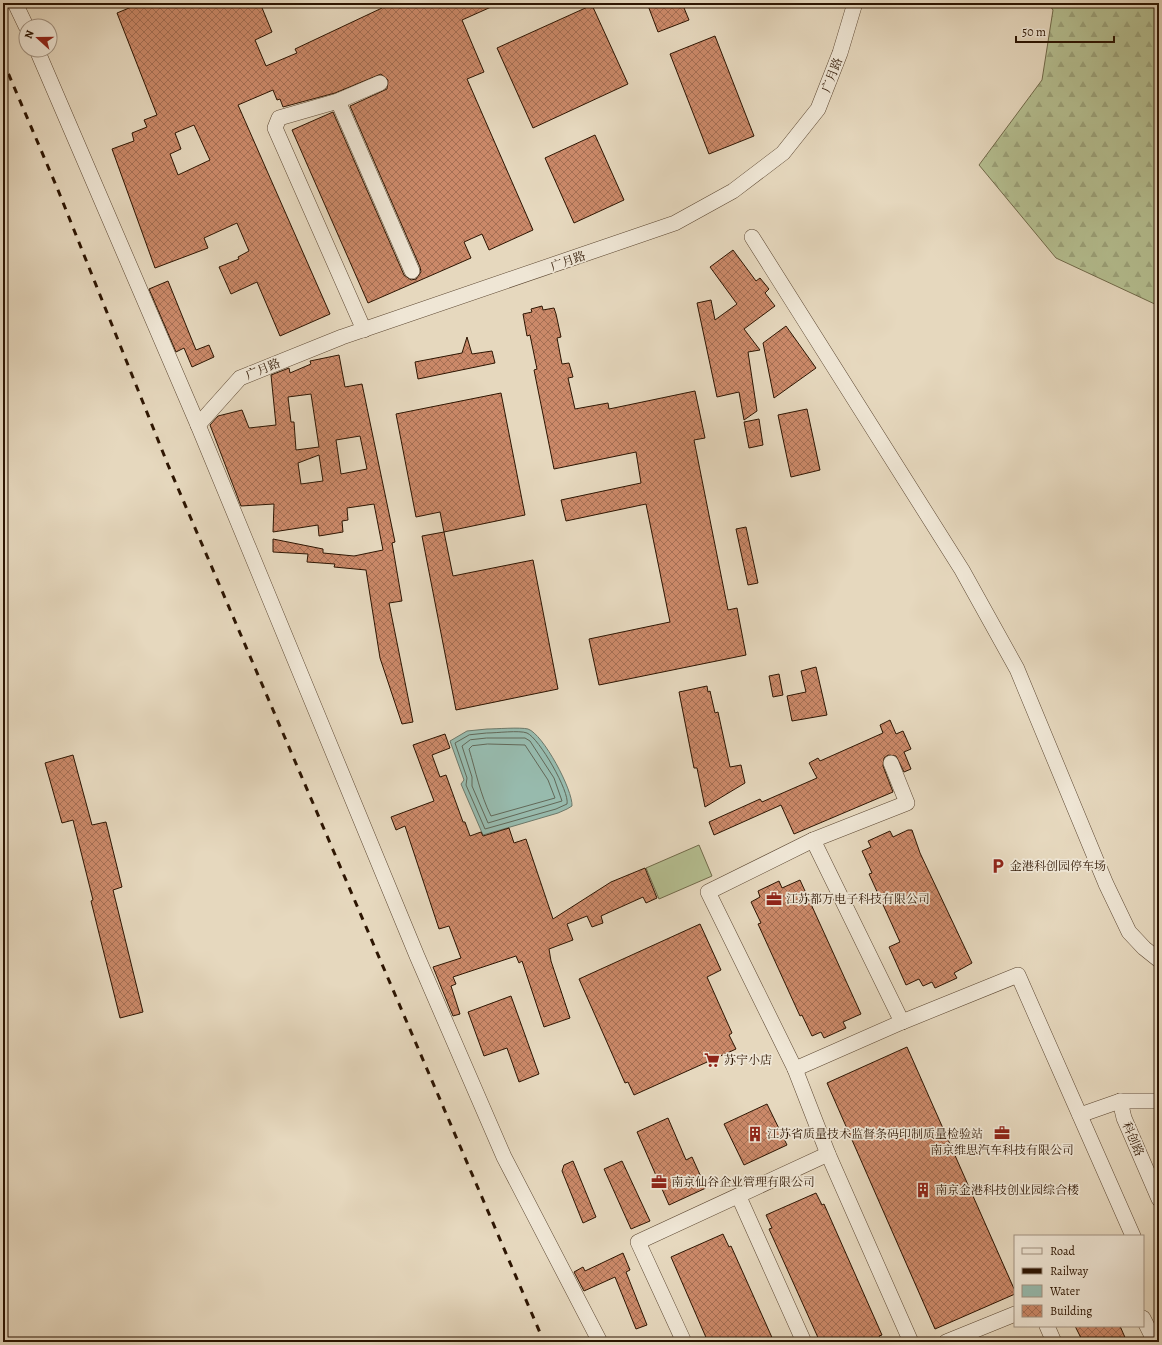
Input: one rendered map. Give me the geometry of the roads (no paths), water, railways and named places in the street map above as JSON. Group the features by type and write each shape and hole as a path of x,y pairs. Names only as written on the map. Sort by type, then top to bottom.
{"street":[{"path":"15,3 22,18"},
{"name":"广月路","path":"198,425 240,378 364,330 675,223 733,191 783,153 818,109 840,53 854,3"},
{"path":"40,58 198,425 417,956 504,1157 600,1342"},
{"path":"364,330 275,128 279,118 338,101 380,83"},
{"path":"338,101 412,271"},
{"path":"752,237 965,576 1017,669 1106,884 1129,932 1144,948 1159,960"},
{"path":"890,763 907,803 813,840 708,892 795,1069 828,1154 911,1342"},
{"path":"813,840 902,1022"},
{"path":"795,1069 902,1022 1018,975 1133,1235"},
{"path":"1080,1115 1120,1101 1159,1101"},
{"name":"科创路","path":"1120,1101 1124,1118 1159,1198"},
{"path":"684,1342 638,1242 739,1197 828,1154"},
{"path":"739,1197 804,1342"},
{"path":"946,1342 1014,1314"},
{"path":"1144,1320 1155,1342"},
{"path":"1047,1327 1054,1342"}],"water":[{"path":"524,728 534,733 549,751 556,763 568,788 572,806 558,813 483,835 461,784 464,780 450,741 467,731"}],"railway":[{"path":"3,61 58,190 168,465 544,1342"}],"place":[{"name":"金港科创园停车场","path":"998,866"},
{"name":"江苏都万电子科技有限公司","path":"774,899"},
{"name":"苏宁小店","path":"712,1060"},
{"name":"南京维思汽车科技有限公司","path":"1002,1133"},
{"name":"江苏省质量技术监督条码印制质量检验站","path":"755,1134"},
{"name":"南京仙谷企业管理有限公司","path":"659,1182"},
{"name":"南京金港科技创业园综合楼","path":"923,1190"}]}
